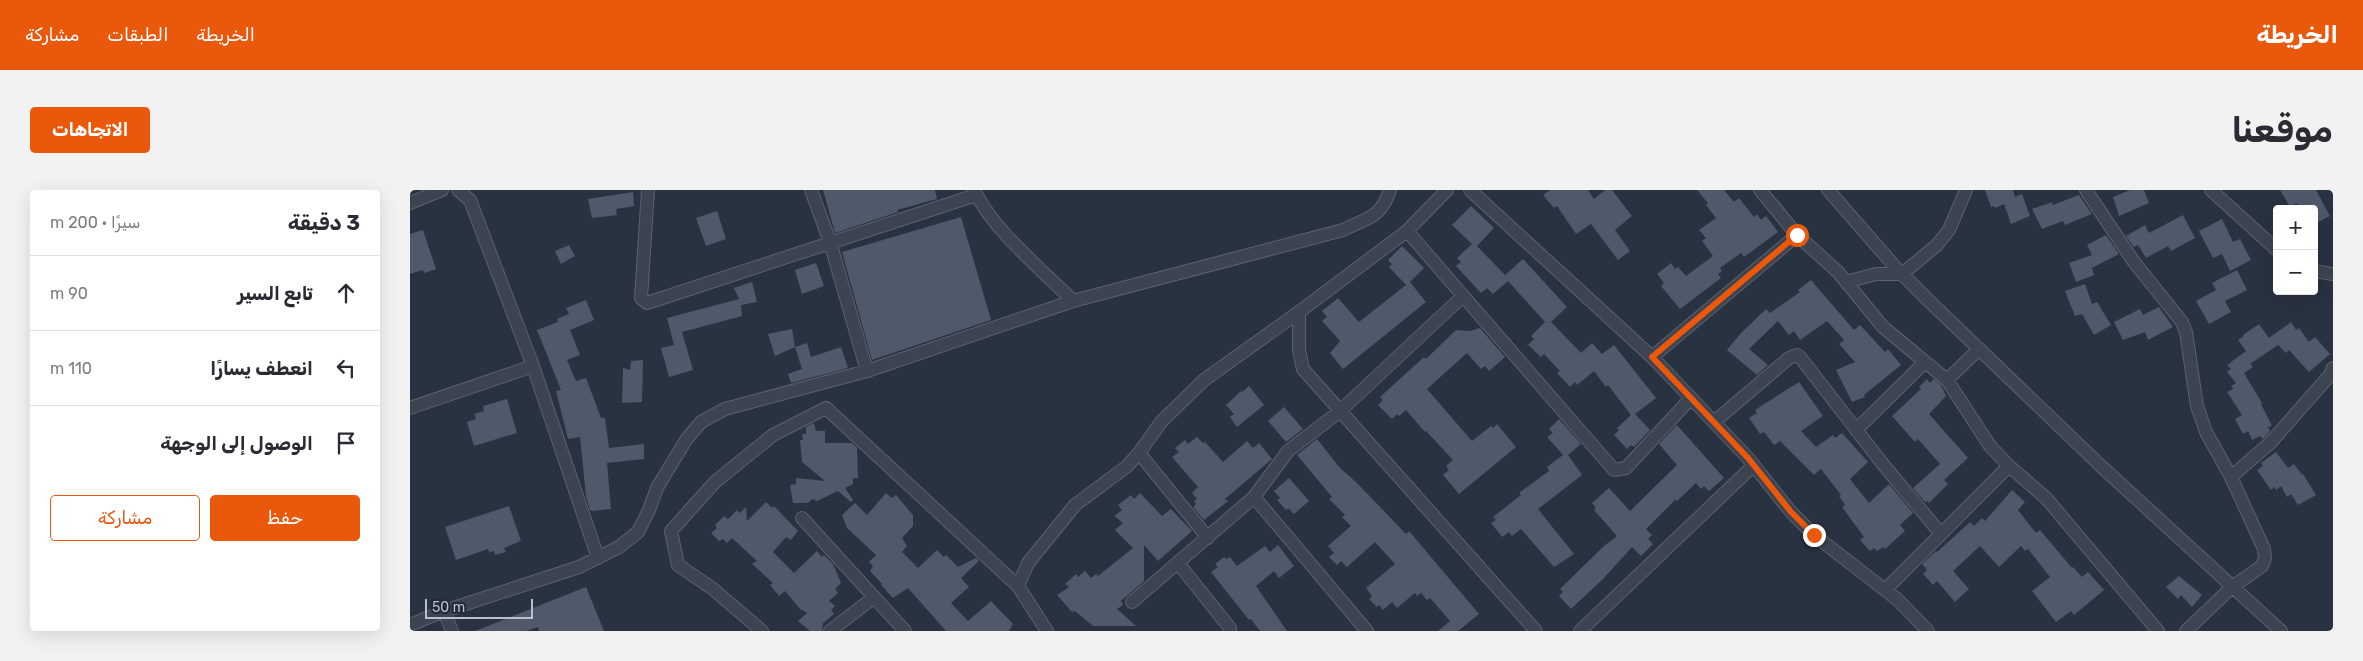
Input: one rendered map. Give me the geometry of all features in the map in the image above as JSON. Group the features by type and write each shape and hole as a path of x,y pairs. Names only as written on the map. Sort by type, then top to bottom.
{"street":[{"path":"410,203 442,190"},
{"path":"458,190 470,200 533,366 598,558"},
{"path":"648,190 641,298 647,303 975,192 1015,244 1073,301"},
{"path":"811,190 830,242 867,371"},
{"path":"410,625 444,611 579,567 619,547 638,532 657,488 686,440 701,422 725,409 867,371 1073,301 1343,230 1379,212 1385,204 1390,190"},
{"path":"1018,586 1028,563 1075,504 1126,467 1140,453 1161,422 1204,380 1407,231 1447,190"},
{"path":"1470,190 1652,357 1754,465 1791,512 1814,535 1898,600 1928,631"},
{"path":"1760,190 1797,235 1846,282 1883,327 1947,380 1990,446 2009,466 2046,498 2158,631"},
{"path":"1828,190 1902,274 1979,349 2281,631"},
{"path":"1846,282 1876,274 1902,274 1937,245 1949,230 1966,190"},
{"path":"2086,190 2134,262 2182,322 2186,332 2197,406 2206,432 2231,477 2265,554 2262,566 2232,587 2186,631"},
{"path":"2211,190 2273,246"},
{"path":"1407,231 1614,470 1626,468 1691,398"},
{"path":"1652,357 1797,235"},
{"path":"2318,272 2333,274"},
{"path":"1132,602 1254,497 1288,451 1339,412 1462,296"},
{"path":"1299,312 1299,350 1303,369 1339,412 1489,576 1536,631"},
{"path":"1947,380 1979,349"},
{"path":"1714,422 1789,358 1797,355 1941,534"},
{"path":"1856,430 1925,362"},
{"path":"410,408 533,366"},
{"path":"2231,477 2270,443 2330,375 2333,368"},
{"path":"762,631 713,589 678,565 671,531 715,482 773,435 826,408 1018,586 1047,631"},
{"path":"1140,453 1208,538"},
{"path":"1580,631 1754,465"},
{"path":"1885,590 2009,466"},
{"path":"1254,497 1365,630"},
{"path":"802,518 905,631"},
{"path":"1178,563 1230,628 1230,631"},
{"path":"830,631 873,598"},
{"path":"444,611 452,631"}],"building":[{"path":"823,190 935,190 937,199 897,210 898,212 835,233"},
{"path":"1550,190 1588,190 1594,199 1605,190 1612,190 1632,216 1615,230 1630,251 1618,260 1591,224 1576,234 1557,206 1554,208 1543,195"},
{"path":"1697,190 1724,190 1734,202 1739,198 1754,217 1757,214 1761,220 1766,216 1778,232 1744,257 1741,253 1720,268 1722,271 1718,274 1721,278 1680,309 1661,286 1664,283 1657,274 1671,263 1675,269 1678,267 1686,276 1713,256 1702,241 1706,238 1699,230 1716,218 1706,205 1708,203"},
{"path":"1985,190 2013,190 2015,197 2022,194 2030,216 2011,224 2004,204 1995,208 1994,206 1991,207"},
{"path":"2130,190 2144,190 2149,203 2119,216 2113,197"},
{"path":"2280,190 2316,190 2330,216 2318,222 2318,205 2298,205 2297,203 2289,205"},
{"path":"633,192 634,206 616,209 617,215 592,218 588,199"},
{"path":"2079,195 2092,214 2065,225 2063,221 2042,229 2032,209 2052,202 2053,205"},
{"path":"1471,206 1494,228 1477,246 1505,275 1523,259 1567,307 1551,322 1581,353 1592,343 1602,354 1614,345 1656,398 1635,414 1650,430 1634,447 1631,445 1627,449 1614,435 1619,430 1617,428 1631,415 1608,385 1606,387 1594,371 1577,385 1575,382 1570,387 1557,373 1560,371 1544,354 1541,357 1528,345 1534,339 1531,336 1545,322 1508,281 1493,294 1487,288 1481,293 1456,266 1461,262 1457,258 1472,244 1452,225"},
{"path":"717,211 726,239 706,246 696,218"},
{"path":"2183,215 2195,238 2171,251 2168,246 2146,258 2138,245 2134,247 2126,236 2145,225 2149,233"},
{"path":"961,217 991,320 872,360 842,252"},
{"path":"2222,219 2233,242 2240,239 2251,260 2230,271 2222,254 2213,258 2199,231"},
{"path":"423,230 436,269 424,273 423,270 410,274 410,234"},
{"path":"2106,235 2119,254 2092,268 2094,275 2076,282 2069,263 2092,255 2087,245"},
{"path":"569,245 575,256 561,264 555,251"},
{"path":"1402,246 1424,268 1410,282 1426,302 1343,369 1330,353 1340,341 1322,321 1327,317 1322,311 1338,298 1359,322 1406,285 1389,267 1392,264 1388,260"},
{"path":"816,263 824,286 802,294 795,270"},
{"path":"2237,270 2247,290 2225,301 2231,312 2209,324 2196,301 2216,290 2212,283"},
{"path":"1811,280 1854,330 1860,325 1885,352 1888,349 1901,365 1864,395 1865,397 1852,402 1836,370 1855,362 1839,344 1844,340 1827,321 1800,340 1794,331 1789,335 1778,321 1749,349 1768,365 1757,375 1727,350 1741,333 1766,309 1770,313 1800,292 1798,290"},
{"path":"752,282 757,302 741,305 742,316 682,332 693,370 669,377 661,348 674,345 667,318 739,299 734,288"},
{"path":"2085,284 2092,304 2097,302 2111,325 2094,335 2082,314 2075,316 2065,291"},
{"path":"586,300 594,320 570,330 580,355 567,360 576,381 586,378 601,418 605,418 609,448 644,444 644,459 607,463 611,509 593,511 590,510 586,496 580,437 568,439 556,391 561,390 537,330 558,322 557,319 569,314 566,308"},
{"path":"2159,307 2173,327 2148,340 2145,332 2123,340 2114,322 2140,309 2143,315"},
{"path":"2291,322 2296,330 2299,328 2309,342 2315,337 2330,354 2309,372 2289,350 2286,353 2278,345 2250,364 2253,367 2244,373 2262,403 2272,426 2268,427 2270,431 2263,439 2260,436 2252,440 2248,431 2243,434 2235,419 2242,415 2227,392 2233,389 2231,386 2236,383 2227,372 2231,369 2227,365 2246,351 2238,340 2259,324 2269,338"},
{"path":"1480,328 1505,357 1489,371 1485,366 1481,369 1467,353 1427,389 1472,441 1491,426 1493,428 1497,424 1516,447 1459,494 1443,475 1449,470 1446,466 1453,460 1406,410 1399,416 1397,414 1392,419 1378,405 1383,400 1380,397 1424,357 1426,359 1456,330 1470,331"},
{"path":"792,329 795,347 775,356 768,334"},
{"path":"807,343 811,357 841,347 848,368 791,383 788,374 802,369 795,347"},
{"path":"643,360 642,402 622,403 623,368 630,370 631,361"},
{"path":"1927,379 1930,383 1934,379 1941,385 1946,396 1929,414 1968,458 1944,480 1948,484 1929,503 1925,502 1913,488 1940,464 1918,439 1915,442 1892,416 1921,389 1919,387"},
{"path":"1799,382 1823,416 1801,431 1816,447 1833,435 1835,438 1842,433 1868,462 1850,479 1869,503 1889,484 1913,513 1900,525 1905,531 1885,549 1883,547 1877,551 1874,548 1870,551 1860,540 1864,537 1842,507 1845,505 1839,496 1841,495 1821,469 1814,475 1780,441 1774,445 1764,432 1760,434 1749,418 1757,413 1755,410"},
{"path":"1249,386 1264,405 1237,427 1230,417 1234,414 1226,405"},
{"path":"507,399 517,433 474,446 467,422 476,419 474,414 484,411 483,406"},
{"path":"1284,407 1303,429 1286,442 1268,421"},
{"path":"1559,419 1581,444 1568,455 1582,475 1538,509 1574,554 1554,567 1521,529 1512,536 1509,532 1502,537 1491,523 1496,520 1493,517 1521,495 1519,493 1549,471 1547,467 1563,455 1547,437 1553,433 1549,429"},
{"path":"814,423 816,431 825,431 825,443 852,443 857,448 858,478 853,478 853,484 845,488 853,500 851,502 838,491 817,501 812,499 808,503 793,503 790,485 796,484 796,478 825,481 802,462 800,440 803,440 802,434 806,434 806,427"},
{"path":"1677,425 1724,478 1709,491 1704,486 1701,489 1696,483 1677,501 1675,500 1646,529 1652,535 1648,539 1653,544 1641,556 1632,547 1603,579 1571,609 1559,596 1563,592 1560,589 1604,546 1617,536 1594,510 1596,508 1592,503 1609,488 1630,511 1677,465 1659,444"},
{"path":"1197,437 1203,443 1205,442 1223,462 1247,441 1253,448 1259,443 1272,459 1225,499 1228,501 1204,520 1193,507 1196,504 1194,501 1197,499 1192,493 1198,487 1172,457 1179,452 1175,448 1185,440 1188,444"},
{"path":"1317,439 1340,468 1406,534 1409,531 1479,614 1458,631 1438,631 1450,621 1430,598 1427,600 1421,593 1417,596 1415,593 1397,608 1392,602 1383,610 1369,599 1372,596 1366,588 1395,564 1375,542 1347,567 1341,561 1337,565 1329,557 1334,553 1328,546 1351,526 1342,517 1345,515 1329,499 1332,497 1297,455"},
{"path":"2276,452 2288,468 2294,464 2303,474 2316,495 2298,505 2291,494 2287,497 2281,486 2276,490 2274,487 2271,490 2257,470 2263,466 2261,463"},
{"path":"1289,478 1309,501 1294,514 1288,508 1286,510 1277,500 1280,498 1274,491"},
{"path":"2012,490 2025,502 2018,510 2036,533 2040,530 2072,568 2082,577 2088,572 2104,590 2074,615 2071,611 2056,622 2032,591 2050,577 2028,549 2025,551 2021,546 1999,567 1980,546 1953,571 1969,589 1955,602 1937,581 1933,585 1923,574 1927,570 1922,564 1970,522 1974,526 1982,518 1985,521"},
{"path":"886,493 892,498 896,495 913,515 913,526 902,538 907,546 902,552 918,568 937,550 944,557 946,555 958,567 976,558 979,561 961,578 969,587 951,603 968,621 991,601 1013,624 1009,631 946,631 908,588 893,598 881,585 870,571 873,566 869,562 876,555 847,528 842,515 855,503 867,515"},
{"path":"1140,493 1162,516 1171,509 1192,531 1158,561 1144,545 1144,581 1121,601 1123,605 1117,609 1136,626 1093,626 1075,611 1072,612 1057,595 1069,587 1065,584 1076,574 1078,577 1085,571 1091,578 1096,574 1098,576 1133,548 1115,530 1123,523 1114,516 1122,510 1118,505 1131,495 1134,499"},
{"path":"766,502 772,508 774,506 798,531 791,540 786,537 773,552 794,573 817,551 822,557 824,555 833,564 841,583 835,589 838,593 829,601 835,606 831,610 834,614 823,623 822,631 810,631 798,621 807,613 800,609 785,591 779,596 770,585 773,583 752,564 757,561 732,538 727,543 723,539 719,541 711,533 717,528 715,525 724,516 728,519 737,510 740,513 746,507 747,521"},
{"path":"509,506 521,541 504,548 506,552 495,555 494,551 489,552 488,549 456,560 445,527"},
{"path":"1278,545 1294,566 1279,578 1274,571 1256,586 1287,631 1260,631 1211,572 1218,567 1215,564 1224,557 1226,559 1230,557 1237,566 1265,546 1270,552"},
{"path":"2179,576 2202,595 2192,607 2181,595 2178,599 2166,587"},
{"path":"586,587 604,631 539,631 538,627 526,631 475,631"}],"route":[{"path":"1797,235 1652,357 1748,458 1791,512 1814,535"}]}
